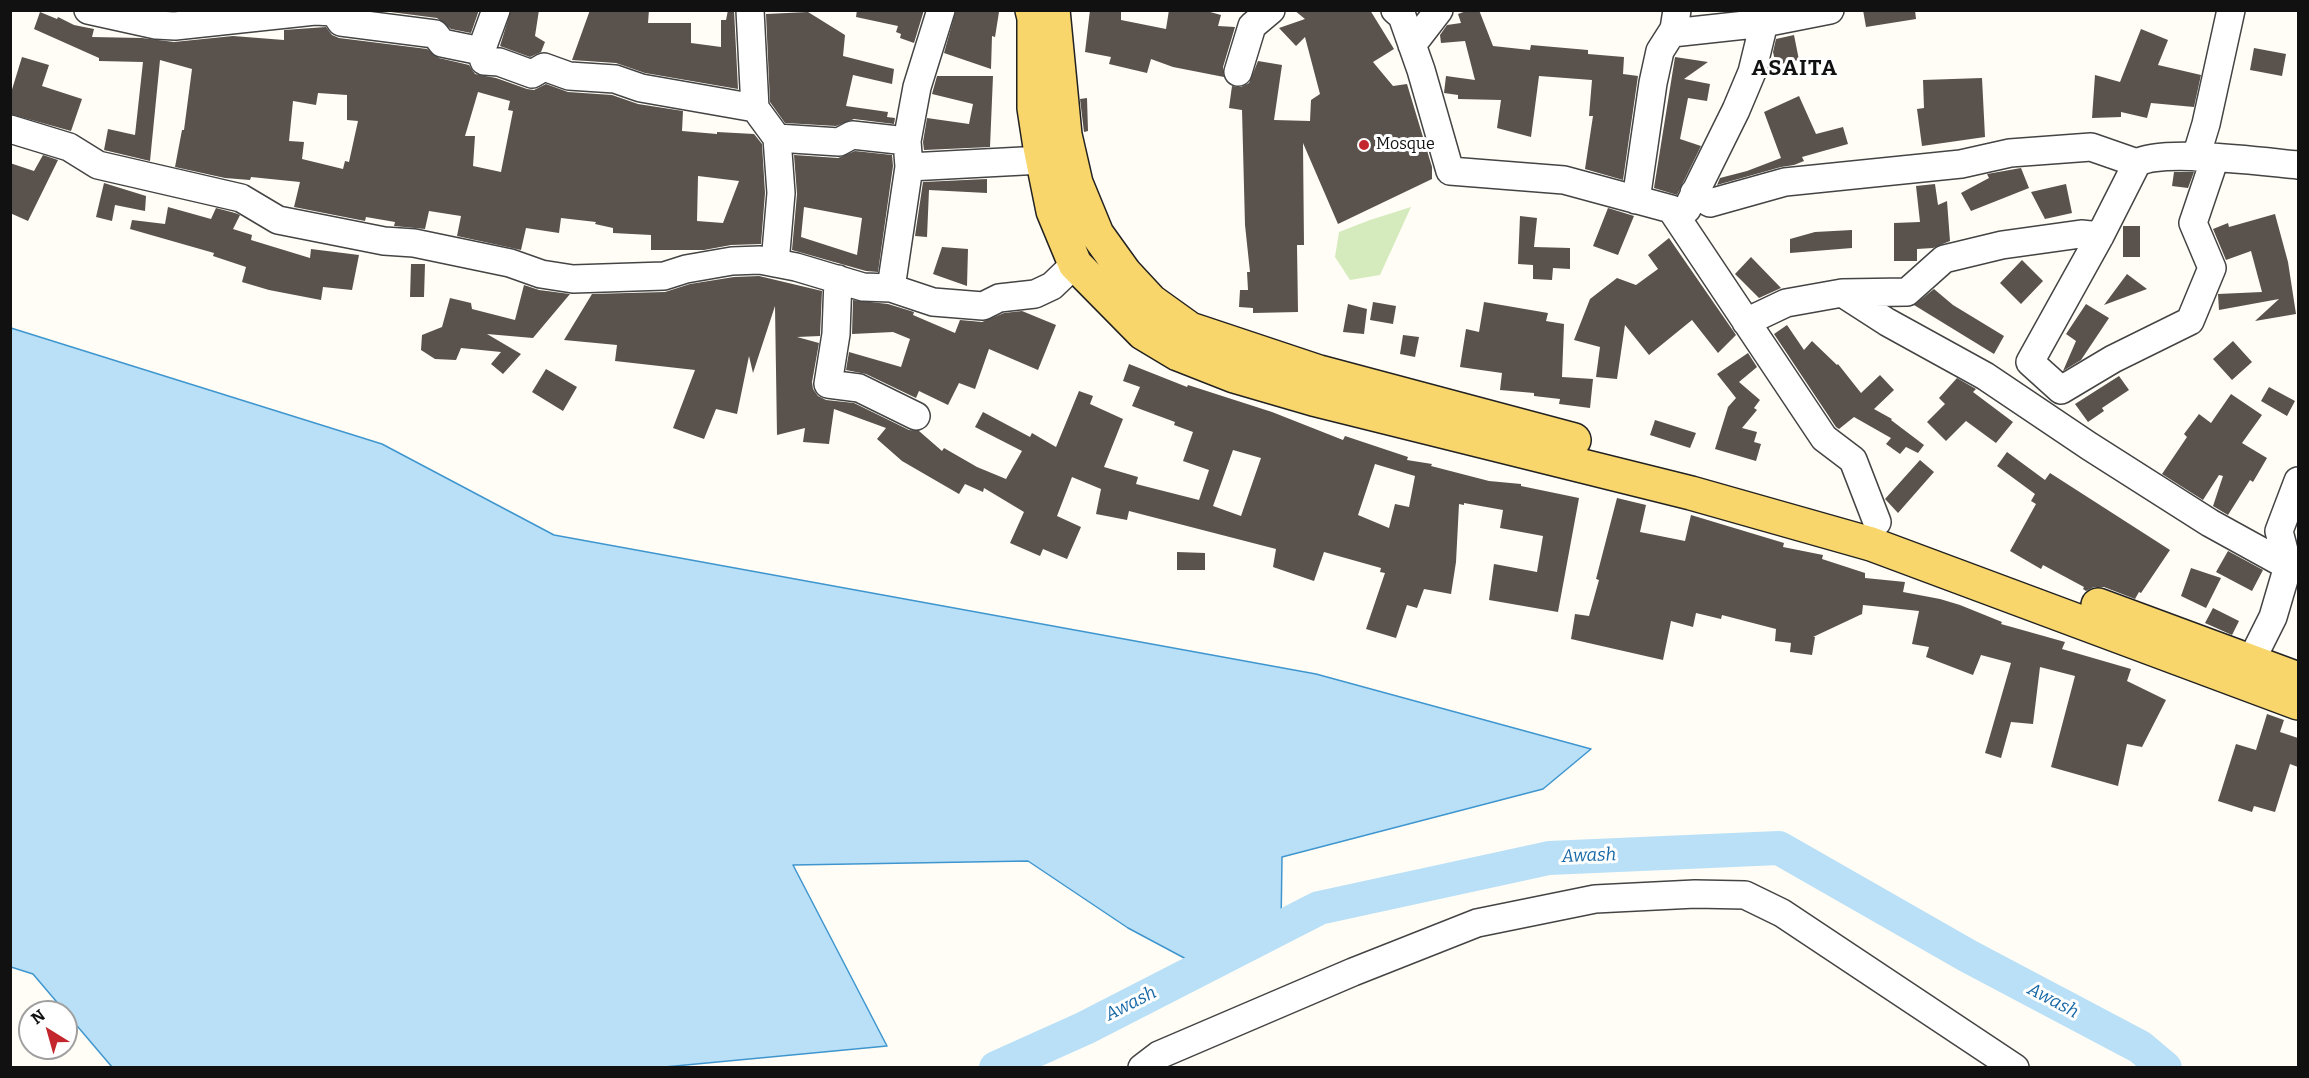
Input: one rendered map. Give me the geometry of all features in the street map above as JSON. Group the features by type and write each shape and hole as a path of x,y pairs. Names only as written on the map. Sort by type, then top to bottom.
{"main road":[{"path":"1032,10 1034,18 1034,108 1042,160 1053,210 1074,264 1143,333 1178,354 1234,376 1316,385 1874,533 2245,672 2298,703"},
{"path":"1053,10 1065,135 1076,183 1097,234 1125,273 1151,301 1190,329 1316,385"},
{"path":"2245,672 2298,679"}],"street":[{"path":"88,10 156,26 315,11 334,12 341,22 435,34 442,43 481,51"},
{"path":"496,10 481,51 484,61 499,62 532,74 543,67 569,76 615,79 641,88 755,108"},
{"path":"750,10 755,108 777,138 781,193 775,263"},
{"path":"891,288 917,87 941,10"},
{"path":"1238,72 1252,26 1271,10"},
{"path":"1395,10 1402,16 1412,45 1450,171 1564,180 1671,209 1824,438 1853,460 1874,533"},
{"path":"1412,45 1439,10"},
{"path":"1636,200 1653,83 1660,51 1675,22 1764,22 1830,10"},
{"path":"2231,10 2206,124 2205,158 2193,223 2212,268 2190,321 2113,360 2061,390 2030,362 2100,236 2137,163 2146,157 2205,158 2298,165"},
{"path":"1680,223 1736,110 1752,72 1764,22"},
{"path":"10,129 69,147 98,165 241,198 278,220 384,241 414,243 510,263 541,274 573,279 664,276 687,268 732,261 760,260 863,286 891,288 933,302 983,306 999,298 1035,294 1052,286 1074,264"},
{"path":"777,138 840,142 852,135 908,154 1042,160"},
{"path":"1694,193 1710,203 1785,182 1961,164 2010,153 2091,147 2137,163"},
{"path":"1746,322 1786,303 1842,293 1907,292 1944,259 2002,245 2081,234 2100,236"},
{"path":"838,279 836,334 828,384 860,388 916,416"},
{"path":"1842,293 1887,322 1985,376 2210,523 2288,566"},
{"path":"2245,672 2273,616 2288,566 2279,531 2298,481"},
{"path":"1142,1068 1159,1055 1353,972 1477,923 1595,899 1695,894 1745,895 1782,913 2015,1068"}],"green space":[{"path":"1411,207 1380,275 1350,280 1335,257 1339,232"}],"water":[{"path":"11,328 382,444 554,535 1316,674 1591,749 1543,789 1282,857 1281,928 1203,968 1128,928 1028,861 793,865 887,1046 654,1068 112,1067 78,1027 78,1000 55,1000 33,974 11,967"}],"building":[{"path":"375,10 479,10 471,33 451,29 437,18"},
{"path":"511,10 539,10 535,36 545,42 541,52 530,57 500,46"},
{"path":"590,10 649,10 648,23 691,23 691,43 721,47 721,20 726,20 728,10 734,10 738,89 645,73 616,63 572,60"},
{"path":"857,10 924,10 914,43 900,38 901,34 896,32 898,26 856,17"},
{"path":"956,10 999,12 995,37 992,36 991,69 944,53"},
{"path":"1090,10 1121,10 1121,20 1166,29 1169,10 1203,10 1221,15 1218,26 1235,27 1223,67 1224,77 1173,67 1151,59 1147,73 1109,64 1111,57 1085,52"},
{"path":"1294,10 1370,10 1394,49 1373,62 1393,86 1407,84 1432,167 1432,179 1338,224 1303,143 1304,245 1297,245 1298,312 1253,313 1253,308 1239,307 1240,290 1248,290 1247,272 1250,272 1245,225 1242,110 1229,108 1232,86 1241,87 1249,83 1258,61 1282,65 1274,120 1310,121 1311,100 1320,94 1305,37 1296,46 1279,28 1305,19"},
{"path":"1469,10 1479,10 1493,46 1530,50 1531,45 1588,50 1588,54 1624,57 1623,74 1638,76 1623,180 1585,169 1593,116 1589,116 1592,80 1539,76 1531,137 1497,128 1501,100 1458,99 1458,95 1444,93 1446,76 1475,80 1465,41 1441,43 1440,35 1447,25 1461,23 1458,14"},
{"path":"1863,10 1915,10 1916,19 1866,27"},
{"path":"40,12 74,25 94,29 92,37 142,38 174,42 233,36 284,40 284,30 326,27 332,35 339,38 427,49 439,58 469,65 475,74 496,78 527,89 534,90 546,84 568,92 612,95 638,104 683,111 682,131 754,134 762,144 765,193 761,244 731,245 704,250 651,250 651,235 613,233 613,228 595,224 596,222 561,218 559,233 526,228 521,250 457,236 461,216 429,211 425,229 394,226 395,222 366,217 365,221 294,207 300,182 251,177 250,180 225,178 175,167 182,130 184,130 192,69 160,60 150,161 104,150 108,129 135,135 143,62 99,61 99,58 34,29","holes":["478,92 510,101 508,110 513,111 501,172 473,166 475,136 465,136","318,93 347,95 347,120 358,121 349,162 345,161 343,169 302,159 304,142 289,141 293,101 316,105","698,176 739,181 723,223 697,221"]},
{"path":"808,12 845,35 843,56 894,69 892,84 853,75 846,106 888,112 887,117 895,118 894,124 854,119 836,126 785,123 770,102 766,14"},
{"path":"2141,29 2168,40 2158,65 2201,75 2194,107 2151,103 2147,118 2121,112 2121,117 2092,118 2095,75 2120,82"},
{"path":"1794,35 1799,60 1776,65 1773,52 1776,39"},
{"path":"2254,48 2286,54 2282,76 2250,70"},
{"path":"22,57 49,65 42,86 82,99 71,131 10,114 10,96"},
{"path":"1675,57 1708,62 1684,79 1710,84 1707,101 1688,98 1680,139 1701,146 1677,195 1654,188"},
{"path":"937,76 993,76 990,147 924,150 927,118 969,124 973,104 932,94"},
{"path":"1982,78 1985,137 1922,146 1917,109 1924,108 1923,80"},
{"path":"1799,96 1816,134 1843,127 1848,144 1802,157 1804,161 1794,165 1717,185 1720,178 1781,158 1764,112"},
{"path":"1087,98 1088,131 1084,132 1080,99"},
{"path":"855,151 892,155 893,166 878,272 866,271 792,250 797,194 794,155 838,158","holes":["804,207 862,218 857,255 801,237"]},
{"path":"43,155 58,160 28,221 10,213 10,163 34,171"},
{"path":"2021,168 2029,188 1971,211 1961,193 1989,178 1987,174"},
{"path":"2174,172 2194,172 2188,188 2172,186"},
{"path":"987,179 987,193 929,190 927,237 915,236 923,182"},
{"path":"104,183 146,196 145,211 115,205 112,221 96,217"},
{"path":"1935,184 1938,205 1947,201 1950,241 1933,248 1917,249 1917,261 1894,261 1894,223 1920,222 1916,186"},
{"path":"2066,184 2072,213 2045,219 2031,192"},
{"path":"168,207 211,219 216,208 235,213 240,215 233,229 252,235 251,240 310,258 311,249 359,255 352,290 323,287 321,300 269,290 242,282 246,267 213,256 214,253 130,229 132,220 165,224"},
{"path":"1608,208 1634,216 1618,255 1593,246"},
{"path":"2275,214 2288,262 2296,314 2255,321 2279,299 2219,310 2218,294 2262,292 2251,251 2226,260 2213,229 2228,223 2229,227"},
{"path":"1520,216 1537,218 1534,247 1570,248 1570,269 1553,268 1552,280 1533,279 1533,265 1518,264"},
{"path":"2123,226 2140,226 2140,257 2123,257"},
{"path":"1852,230 1852,248 1790,253 1790,239 1815,232"},
{"path":"1669,238 1736,335 1718,353 1692,320 1649,355 1625,325 1617,379 1596,377 1600,347 1574,340 1590,299 1617,278 1636,285 1658,269 1648,255"},
{"path":"942,247 968,249 967,286 933,274"},
{"path":"1751,257 1781,288 1759,298 1735,274"},
{"path":"2022,260 2043,281 2021,304 2000,283"},
{"path":"411,264 425,264 424,297 410,297"},
{"path":"2127,274 2147,289 2104,305"},
{"path":"759,276 822,291 820,336 797,337 819,343 812,382 813,389 818,396 826,400 854,403 909,430 919,431 942,451 944,448 977,467 1006,479 1022,451 975,427 983,412 1030,437 1032,433 1056,447 1079,391 1093,396 1090,404 1123,419 1104,467 1138,477 1136,484 1199,500 1209,470 1183,461 1193,432 1174,425 1175,422 1132,406 1140,387 1123,381 1129,364 1187,387 1188,385 1272,412 1343,440 1345,436 1408,457 1407,460 1432,464 1431,466 1489,481 1521,484 1521,486 1579,498 1558,612 1489,600 1494,564 1537,572 1543,536 1500,528 1503,510 1464,503 1464,505 1459,504 1456,562 1451,594 1424,589 1417,608 1407,605 1396,638 1366,629 1385,573 1380,572 1381,568 1324,552 1314,581 1273,567 1276,549 1129,511 1127,520 1096,514 1101,489 1072,477 1057,516 1081,527 1067,559 1043,549 1040,556 1010,543 1024,512 984,488 983,492 965,484 959,494 902,461 877,439 886,428 834,409 829,444 803,442 805,428 777,435 775,306 753,373 749,356 737,414 716,409 704,439 673,428 695,370 615,361 617,345 564,340 592,294 665,292 690,284 734,277","holes":["1233,450 1261,458 1241,516 1213,506","1375,464 1415,476 1409,507 1395,504 1389,528 1358,515"]},
{"path":"524,285 539,290 570,294 533,338 487,334 521,354 503,374 491,364 501,352 461,348 456,360 435,359 421,350 422,335 442,327 450,298 471,303 472,309 515,320"},
{"path":"1934,289 1953,305 2004,336 1994,354 1914,305"},
{"path":"853,300 888,304 914,312 913,315 955,333 960,320 982,322 1004,313 1022,311 1056,325 1038,370 989,349 975,389 959,383 948,405 919,391 916,398 866,374 846,370 849,352 901,367 910,339 893,332 852,334"},
{"path":"1373,302 1396,306 1393,324 1370,320"},
{"path":"1484,302 1548,313 1546,321 1564,324 1562,377 1593,379 1590,408 1559,404 1560,399 1534,396 1534,393 1500,390 1502,373 1460,367 1466,329 1479,332"},
{"path":"1348,304 1367,309 1364,334 1343,332"},
{"path":"2086,304 2109,318 2081,360 2063,371 2076,341 2066,334"},
{"path":"1787,325 1804,350 1812,341 1838,364 1861,393 1880,375 1894,390 1874,409 1892,419 1924,445 1918,453 1906,447 1900,454 1886,444 1891,438 1854,417 1839,429 1836,427 1774,334"},
{"path":"1403,335 1419,337 1415,357 1400,354"},
{"path":"2233,341 2252,362 2232,380 2213,359"},
{"path":"1748,353 1757,367 1739,382 1760,400 1754,408 1757,410 1742,428 1757,432 1754,442 1761,444 1756,461 1715,449 1728,407 1736,398 1717,374"},
{"path":"546,369 577,387 563,411 532,392"},
{"path":"2119,376 2129,390 2102,408 2104,411 2088,422 2075,404"},
{"path":"1957,378 1976,389 1973,392 2013,422 1996,443 1966,421 1946,441 1927,422 1945,404 1939,398"},
{"path":"2269,387 2295,401 2287,416 2261,401"},
{"path":"2231,394 2262,415 2242,443 2267,458 2253,482 2250,480 2228,515 2213,506 2223,476 2219,475 2203,500 2162,474 2187,437 2184,434 2199,414 2211,423"},
{"path":"1655,420 1696,433 1690,448 1650,435"},
{"path":"2007,452 2045,480 2050,473 2170,550 2135,599 2104,587 2094,587 2086,591 2084,587 2043,565 2041,569 2010,551 2036,504 2031,501 2035,494 1997,466"},
{"path":"1920,460 1934,472 1898,513 1885,499"},
{"path":"1617,498 1646,505 1640,532 1685,541 1691,515 1784,543 1783,547 1823,555 1822,559 1865,573 1865,578 1905,582 1903,592 1960,605 2002,622 2001,624 2065,642 2062,649 2131,669 2127,681 2166,700 2142,747 2127,744 2118,786 2051,767 2075,676 2040,667 2033,724 2011,722 2001,758 1985,753 2011,663 1981,655 1973,675 1926,657 1929,647 1912,644 1919,611 1863,605 1862,614 1813,637 1815,637 1812,655 1790,652 1791,643 1775,641 1776,629 1722,615 1721,619 1696,613 1693,627 1671,621 1663,660 1571,639 1575,614 1589,616"},
{"path":"2228,551 2263,570 2252,591 2216,572"},
{"path":"1177,552 1205,553 1205,570 1177,570"},
{"path":"2191,568 2221,578 2206,608 2181,596"},
{"path":"2213,608 2239,621 2232,635 2205,623"},
{"path":"2267,714 2284,720 2280,732 2298,738 2298,767 2290,764 2275,812 2254,806 2252,812 2218,801 2236,744 2256,750"}],"waterway":[{"name":"Awash","path":"996,1068 1085,1028 1319,908 1549,858 1779,848 1968,956 2140,1047 2165,1068"}],"place":[{"name":"Mosque","path":"1364,145"}],"district":[{"name":"ASAITA","path":"1795,69"}]}
